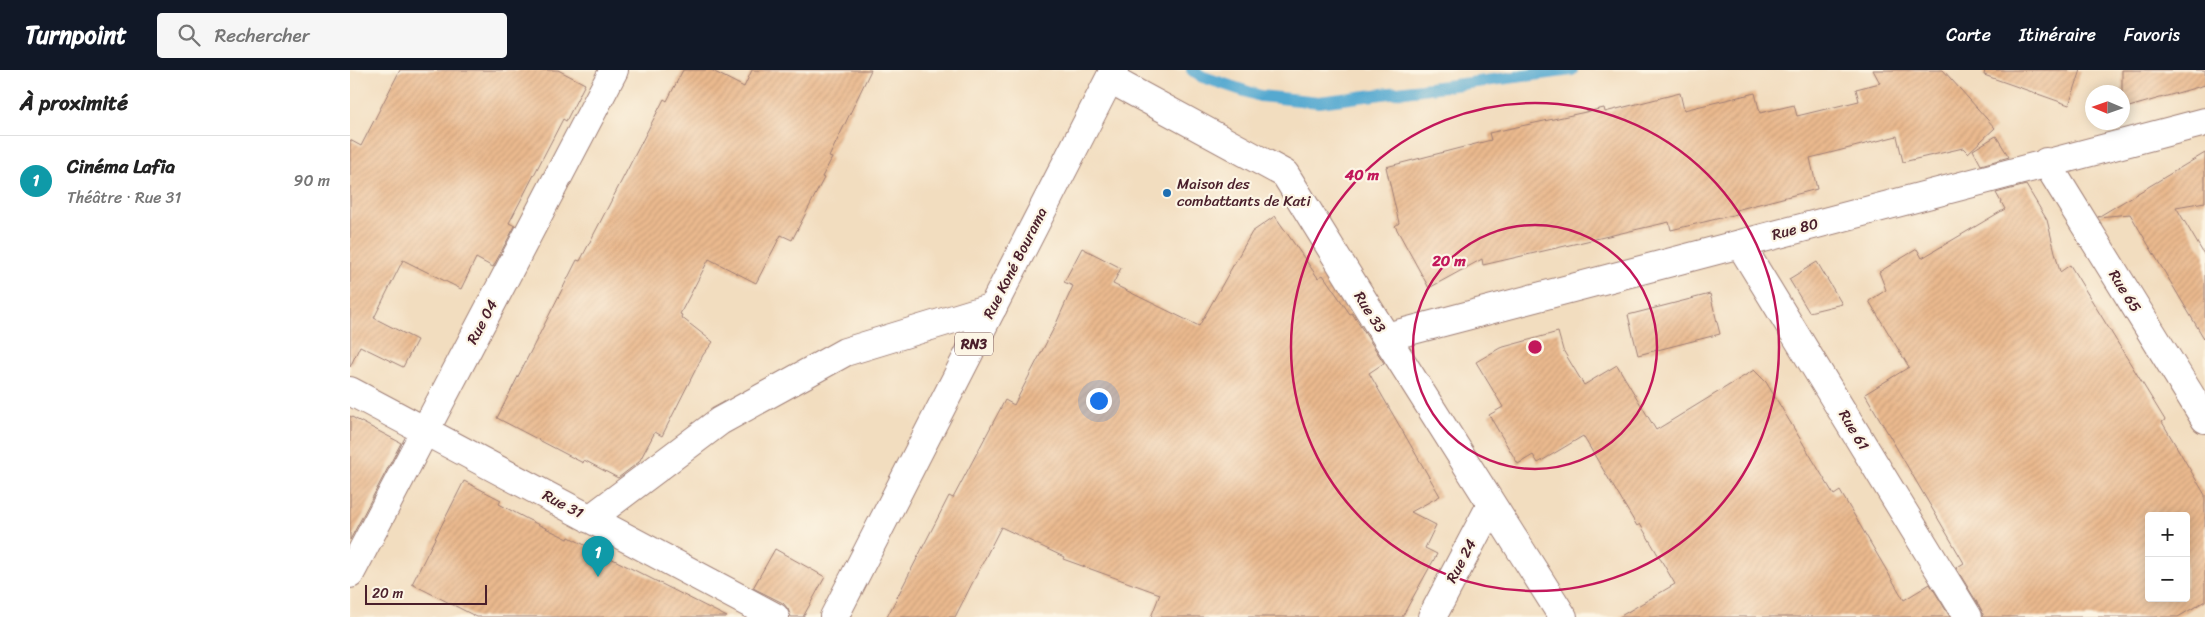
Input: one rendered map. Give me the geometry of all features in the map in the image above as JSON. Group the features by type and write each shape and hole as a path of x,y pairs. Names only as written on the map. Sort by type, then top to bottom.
{"main road":[{"name":"Rue 04","path":"350,574 614,70"},
{"name":"Rue Koné Bourama","path":"834,617 1112,74"},
{"name":"Rue 33","path":"1112,74 1285,174 1563,617"},
{"name":"Rue 80","path":"1386,337 2046,162 2205,122"},
{"name":"Rue 65","path":"2046,162 2205,419"},
{"name":"Rue 61","path":"1740,244 1968,617"},
{"path":"590,519 720,421 844,352 993,307"},
{"name":"Rue 31","path":"350,391 775,617"},
{"name":"Rue 24","path":"1432,617 1491,505"}],"building":[{"path":"400,70 558,70 585,84 566,121 563,119 509,223 515,226 493,267 476,258 461,289 403,260 374,318 417,340 403,367 360,346 350,367 350,140 361,146"},
{"path":"683,70 711,70 744,87 752,70 871,70 829,157 832,158 822,177 824,178 792,240 781,235 756,283 709,259 680,314 682,315 681,317 713,342 703,355 662,436 655,432 639,462 618,478 584,460 583,463 497,418 577,260 580,261 664,99 667,101"},
{"path":"1873,70 1943,70 1995,128 1968,153 1963,148 1903,162 1897,136 1810,158 1817,189 1736,210 1737,214 1671,230 1669,222 1483,265 1482,259 1429,288 1395,226 1399,223 1386,167 1491,140 1489,133 1604,108 1605,112 1680,93 1684,110 1755,93 1760,113 1794,105 1797,116 1859,101 1856,89 1880,83"},
{"path":"1985,70 2081,70 2069,105 1984,75"},
{"path":"2122,70 2205,70 2205,85 2130,107 2130,85 2122,85"},
{"path":"1996,136 2009,157 1981,165 1973,150"},
{"path":"2205,153 2205,202 2176,207 2205,256 2205,340 2130,214 2098,217"},
{"path":"2026,185 2047,220 2060,272 2070,265 2165,420 2162,422 2205,495 2205,601 2178,617 1984,617 1956,568 1964,563 1865,394 1909,367 1869,301 1886,290 1879,272 1917,249 1922,258 2005,209 1996,193"},
{"path":"1275,216 1318,278 1323,275 1350,314 1352,313 1384,363 1369,373 1440,496 1411,512 1436,525 1425,548 1437,554 1402,617 1151,617 1160,594 1063,559 1064,557 1001,527 955,617 887,617 949,496 953,498 1005,400 1014,405 1055,326 1073,286 1064,282 1082,248 1121,268 1113,284 1199,326 1252,232"},
{"path":"1817,262 1842,304 1809,312 1789,279"},
{"path":"1710,294 1720,334 1638,355 1628,315"},
{"path":"1558,332 1563,350 1584,385 1617,365 1656,430 1754,370 1766,382 1834,495 1840,491 1904,600 1930,584 1950,617 1619,617 1675,584 1640,524 1637,526 1583,436 1538,463 1533,455 1518,464 1489,415 1503,407 1476,362 1500,348"},
{"path":"350,416 401,443 350,540"},
{"path":"464,481 501,500 499,504 527,519 568,539 569,537 727,617 477,617 412,584"},
{"path":"775,549 825,577 803,617 791,617 783,603 753,588"}],"waterway":[{"path":"1192,70 1200,76 1260,96 1319,102 1572,70"}],"place":[{"name":"Maison des combattants de Kati","path":"1167,193"},
{"name":"Cinéma Lafia","path":"598,577"}]}
